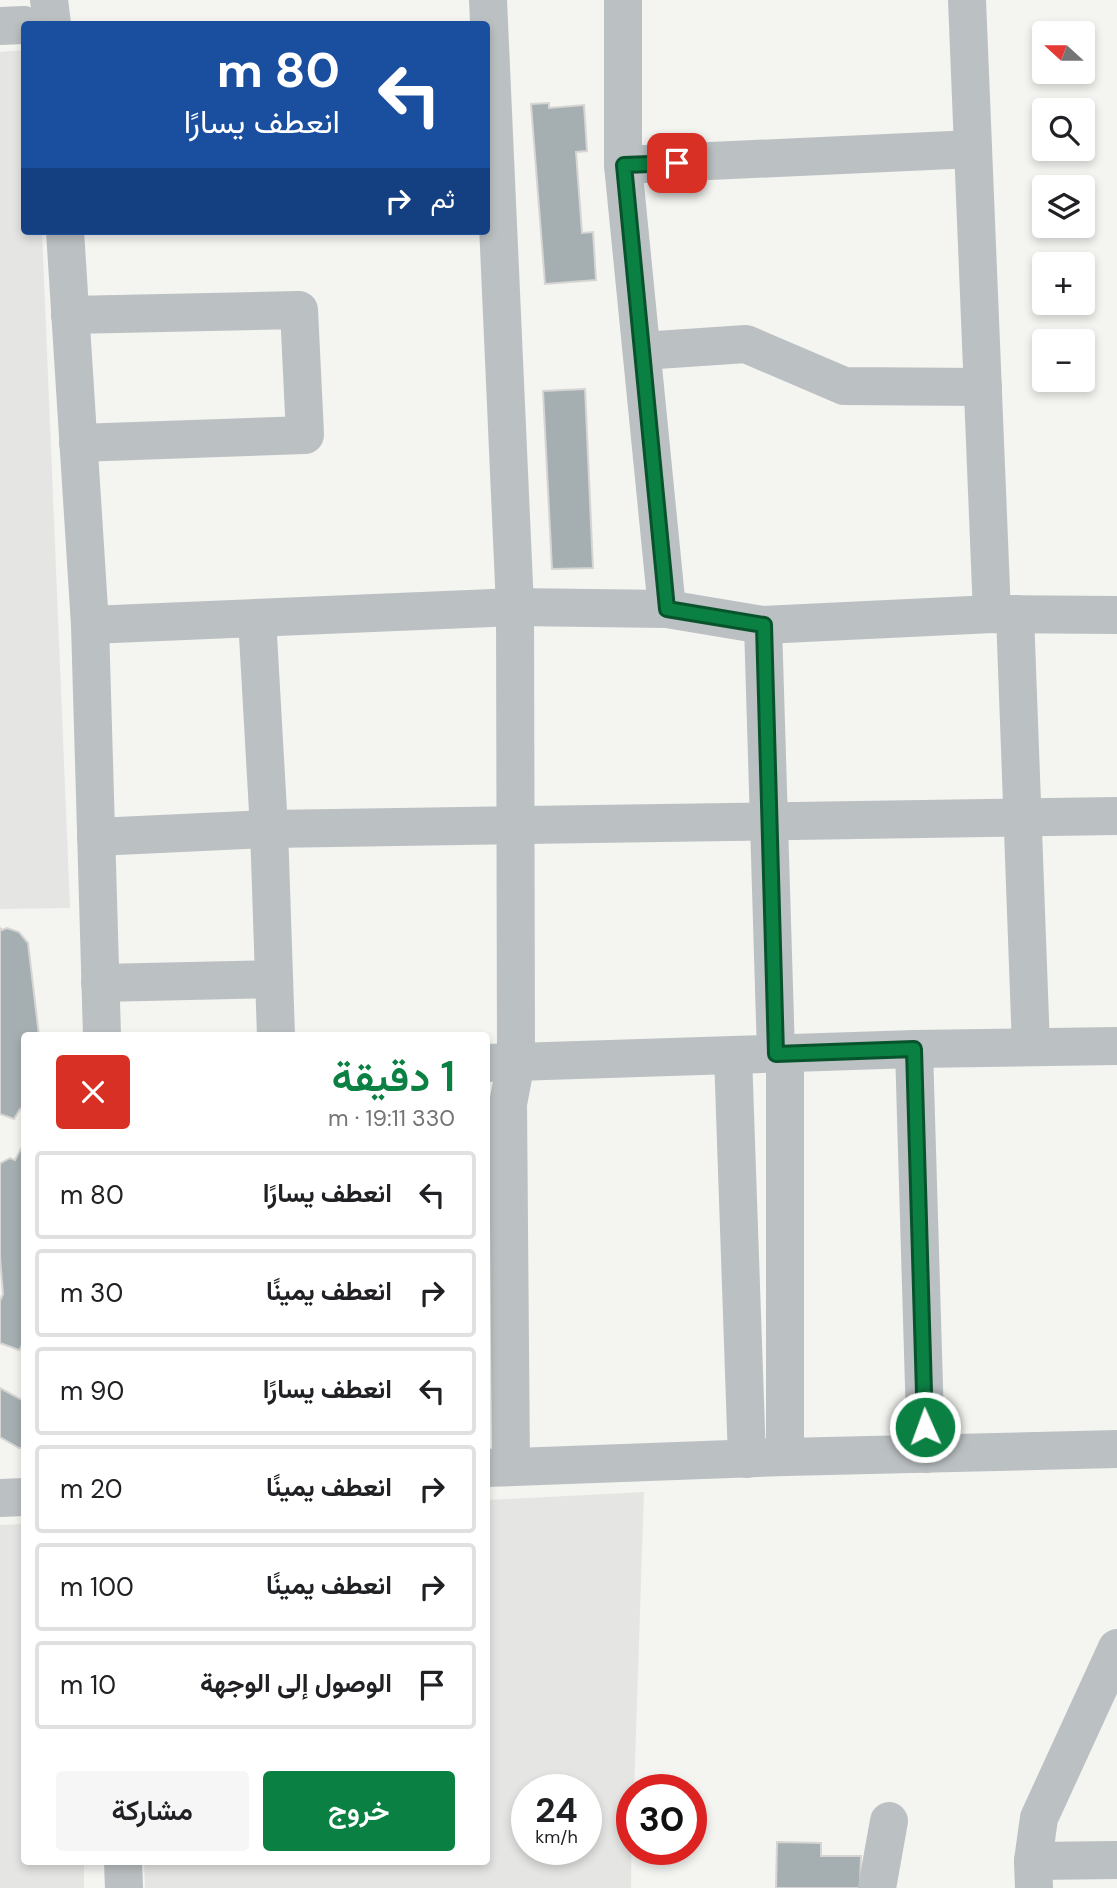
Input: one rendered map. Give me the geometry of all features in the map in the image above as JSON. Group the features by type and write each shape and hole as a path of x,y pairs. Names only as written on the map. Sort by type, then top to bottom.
{"street":[{"path":"49,0 52,21"},
{"path":"488,0 488,21"},
{"path":"623,0 624,165 667,609"},
{"path":"967,0 983,387 1023,817 1031,1046"},
{"path":"0,26 21,25"},
{"path":"490,113 515,607 516,826 501,1062 508,1104 499,1467 1117,1449"},
{"path":"624,165 973,149"},
{"path":"65,235 90,625 102,1032"},
{"path":"70,315 299,310 304,435 78,443"},
{"path":"642,351 746,344 844,386 983,387"},
{"path":"90,625 515,607 667,609 764,625 1003,614 1117,615"},
{"path":"257,618 269,828 276,1032"},
{"path":"764,625 769,821 781,1054 785,1457"},
{"path":"96,837 269,828 1117,816"},
{"path":"100,983 274,979"},
{"path":"501,1062 914,1049 1117,1046"},
{"path":"914,1049 926,1454"},
{"path":"733,1055 747,1459"},
{"path":"0,1497 21,1497"},
{"path":"1117,1648 1040,1818 1033,1874 1117,1860"},
{"path":"877,1888 889,1821"},
{"path":"123,1865 124,1888"}],"shaded area":[{"path":"21,50 21,235 42,235 70,908 0,909 0,52"},
{"path":"644,1492 635,1774 616,1774 616,1865 631,1865 631,1888 145,1888 144,1865 490,1865 490,1500"},
{"path":"21,1524 21,1865 84,1865 84,1888 0,1888 0,1525"}],"building":[{"path":"549,103 549,108 584,105 587,151 576,152 582,233 593,232 596,280 545,284 531,104"},
{"path":"585,389 593,568 552,569 543,391"},
{"path":"0,928 7,928 19,932 28,943 39,1032 21,1032 21,1108 14,1119 0,1114"},
{"path":"21,1149 19,1350 0,1343 0,1301 3,1294 0,1257 0,1165 10,1158 15,1160"},
{"path":"0,1388 21,1399 21,1448 0,1437"},
{"path":"777,1842 821,1843 821,1856 861,1856 860,1888 776,1888"}],"route":[{"path":"677,163 624,165 667,609 764,625 776,1054 914,1049 925,1427"}]}
